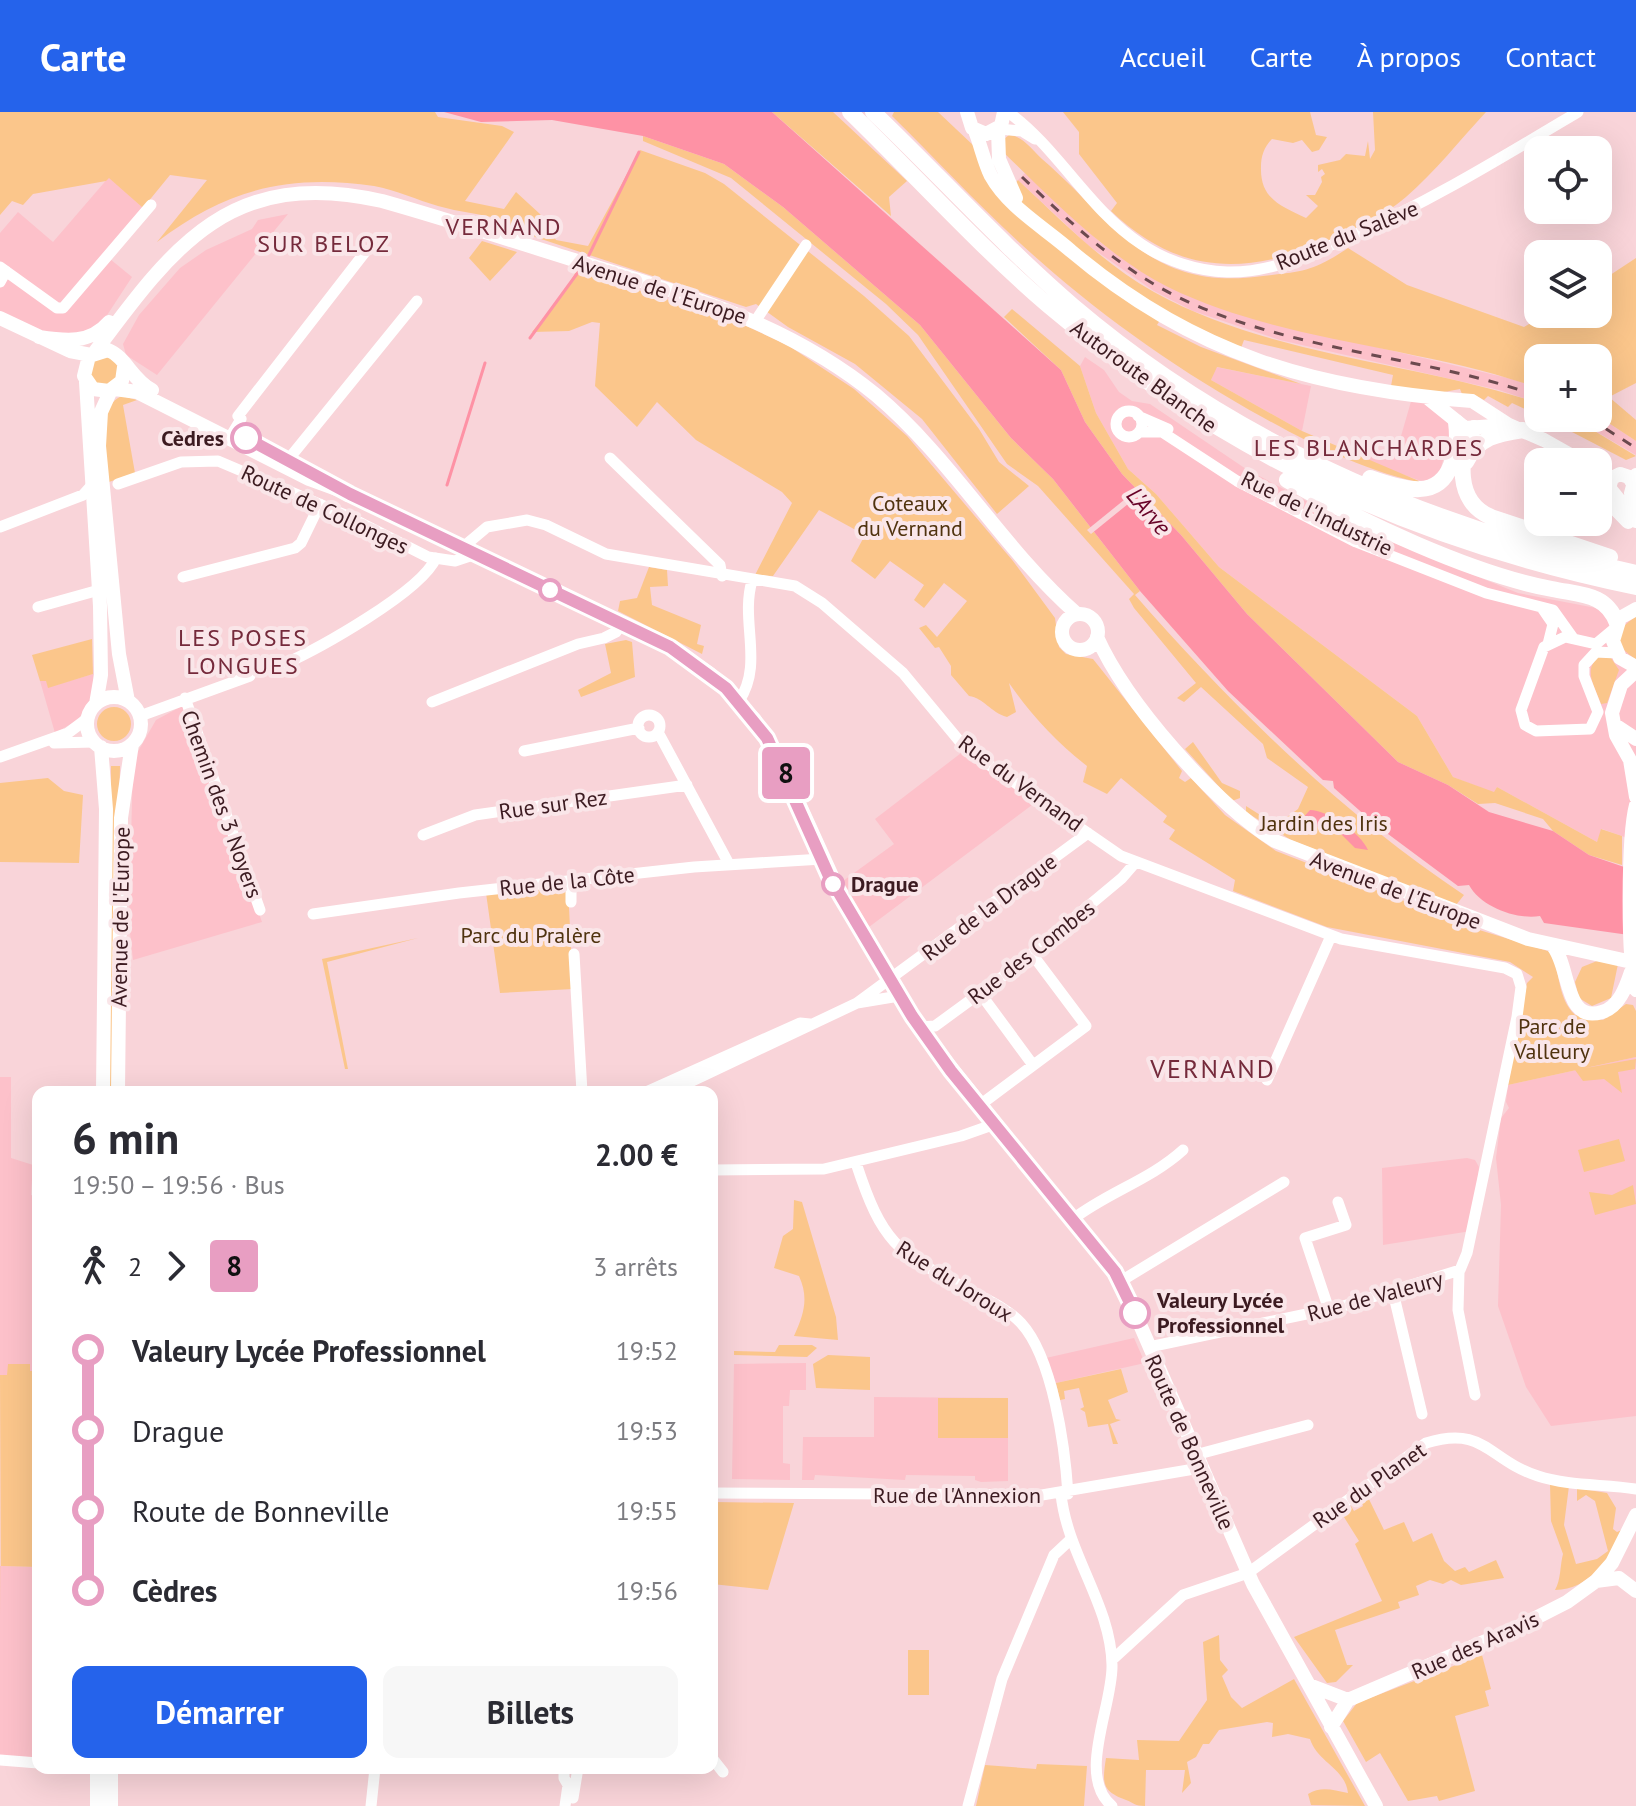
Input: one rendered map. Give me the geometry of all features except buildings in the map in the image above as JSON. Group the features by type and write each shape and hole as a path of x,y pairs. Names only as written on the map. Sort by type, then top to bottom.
{"highway":[{"name":"Autoroute Blanche","path":"850,112 1025,284 1151,386 1261,455 1366,506 1503,554 1636,587"},
{"name":"Autoroute Blanche","path":"873,112 1002,240 1095,324 1201,399 1293,452 1429,511 1634,567"},
{"path":"1151,386 1249,456 1317,497 1398,535 1501,575 1536,586 1595,597 1609,607 1615,626"},
{"path":"1293,452 1399,487 1424,489 1440,483 1447,474 1458,442 1455,420"},
{"path":"1474,427 1465,446 1465,490 1479,511 1634,567"},
{"path":"1464,467 1482,441 1516,428"}],"main road":[{"path":"1006,112 989,131 994,181 1025,212 1107,281 1161,318 1206,341 1252,359 1351,384 1460,403 1472,401 1555,448"},
{"path":"966,114 989,131 997,146 1004,177 1025,212"},
{"name":"Avenue de l'Europe","path":"92,354 163,263 202,228 241,208 290,196 348,195 416,211 681,293 756,320 835,365 892,410 940,459 1070,618"},
{"path":"39,337 76,340 97,334 131,291 163,263"},
{"name":"Avenue de l'Europe","path":"122,362 119,342 127,311"},
{"path":"0,318 73,352 92,354 108,350 122,362 124,378 102,407 99,446 119,654 128,701 140,716 141,729 132,744 117,750 98,744 88,718 96,704 101,664 84,364 92,354"},
{"path":"0,327 62,357 97,390 113,390"},
{"name":"Route de Bonneville","path":"122,362 146,387 231,435"},
{"name":"Route de Bonneville","path":"113,390 137,392 231,435 686,656 739,701 760,727 782,766 822,859 888,980 919,1027 1121,1281 1198,1462 1309,1685 1375,1805"},
{"path":"1426,398 1465,428 1516,428"},
{"path":"1455,420 1454,411 1460,403"},
{"path":"1474,427 1482,420 1481,408"},
{"path":"1620,485 1636,463"},
{"path":"1620,485 1636,520"},
{"path":"1620,485 1636,530"},
{"path":"1621,685 1618,655 1613,641 1615,626 1636,609"},
{"path":"1070,618 1092,619 1097,637 1084,649 1073,649 1065,642 1062,632 1070,618"},
{"name":"Avenue de l'Europe","path":"1097,637 1119,677 1222,802 1275,841 1447,910 1552,945 1633,956"},
{"name":"Avenue de l'Europe","path":"1084,649 1119,677"},
{"path":"1618,655 1636,669 1621,685 1612,708 1613,722 1630,760 1636,797"},
{"path":"96,704 112,697 128,701"},
{"path":"1613,722 1622,733 1636,739"},
{"name":"Avenue de l'Europe","path":"98,744 106,809 103,1086"},
{"name":"Avenue de l'Europe","path":"118,1086 121,818 132,744"},
{"path":"1636,805 1632,846 1636,990"},
{"path":"1552,945 1562,958 1569,993 1577,1006 1598,1013 1615,1004 1633,956"},
{"path":"1568,979 1596,953"},
{"name":"Rue des Aravis","path":"1348,1700 1535,1620 1596,1581 1619,1553 1636,1515"},
{"path":"1596,1581 1619,1578 1636,1591"},
{"path":"1309,1685 1328,1695 1348,1700 1331,1727"},
{"path":"97,1774 97,1806"},
{"path":"111,1774 111,1806"}],"street":[{"name":"Route du Salève","path":"1006,112 1030,127 1119,227 1149,249 1192,267 1243,271 1296,260 1396,217 1578,112"},
{"name":"Route du Salève","path":"989,131 1022,131 1042,144"},
{"path":"2,273 57,308 63,308 151,205"},
{"path":"756,320 806,245"},
{"path":"231,435 241,419 238,416 366,251"},
{"path":"286,463 417,301"},
{"name":"Rue de l'Industrie","path":"1504,597 1304,512 1248,481 1160,424 1123,413 1116,423 1123,436 1131,437 1139,432 1154,430 1165,434 1245,486 1356,542 1504,597 1558,613 1586,660 1584,673 1598,712 1593,725 1580,732 1530,729 1523,722 1521,710 1540,656 1548,644"},
{"path":"1138,416 1141,424 1139,432"},
{"path":"610,458 721,567 722,576"},
{"name":"Route de Collonges","path":"118,484 181,462 204,460 237,467 438,558"},
{"path":"0,527 83,495 92,485"},
{"path":"54,507 74,504 84,507 94,537"},
{"path":"183,577 295,548 320,504"},
{"name":"Rue du Vernand","path":"463,548 487,527 527,520 543,523 602,553 722,576 795,586 822,603 903,673 966,749 1135,863 1331,936 1511,969 1519,978 1520,991"},
{"path":"438,558 457,561 463,548"},
{"path":"282,665 397,598 426,575 438,558 463,548"},
{"path":"739,701 752,665 749,598 752,581"},
{"path":"38,607 99,590"},
{"path":"1542,608 1553,624 1548,644"},
{"path":"432,702 578,644 604,638 616,632 621,624"},
{"path":"1548,644 1562,637 1601,642 1615,626"},
{"path":"1586,660 1596,652 1618,655"},
{"path":"140,716 250,676"},
{"name":"Chemin des 3 Noyers","path":"185,698 260,910"},
{"path":"639,728 642,718 651,716 659,722 658,732 729,864"},
{"path":"0,757 71,731 88,718"},
{"path":"639,728 647,736 658,732"},
{"path":"524,751 639,728"},
{"path":"26,749 64,742 98,744"},
{"name":"Rue sur Rez","path":"423,835 475,815 687,785"},
{"name":"Rue de la Drague","path":"857,1003 1088,833"},
{"name":"Rue de la Côte","path":"313,914 459,893 729,864 822,859"},
{"name":"Rue des Combes","path":"919,1027 935,1026 1032,954 1122,878 1135,863"},
{"path":"571,881 571,902"},
{"path":"1267,1080 1331,936"},
{"path":"574,954 582,1086"},
{"path":"980,1105 1086,1026 1032,954"},
{"name":"Rue de Valeury","path":"1149,1347 1329,1310 1459,1272 1467,1253 1520,991"},
{"path":"980,993 1033,1065"},
{"path":"682,1086 804,1031 810,1024 857,1003 899,996"},
{"path":"659,1086 800,1023 810,1024"},
{"path":"718,1170 806,1171 856,1163 995,1124"},
{"path":"1073,1219 1103,1198 1148,1176 1183,1150"},
{"name":"Rue du Joroux","path":"856,1163 882,1228 899,1250 1009,1312 1028,1333 1054,1404 1070,1540 1102,1616 1112,1660"},
{"path":"1121,1281 1284,1182"},
{"path":"1329,1310 1305,1238 1346,1225 1338,1202"},
{"path":"1459,1272 1458,1310 1475,1395"},
{"path":"1393,1292 1422,1414"},
{"name":"Rue de l'Annexion","path":"718,1493 1064,1494 1198,1462 1308,1425"},
{"name":"Rue du Planet","path":"1112,1660 1186,1593 1253,1568 1414,1450 1449,1437 1470,1438 1509,1463 1539,1476 1636,1489"},
{"path":"968,1806 1002,1679 1054,1555 1070,1540"},
{"path":"1112,1660 1095,1775 1102,1796 1112,1806"},
{"path":"0,1760 32,1763"},
{"path":"718,1766 723,1772"},
{"path":"371,1806 374,1774"},
{"path":"564,1774 568,1785 565,1806"},
{"path":"571,1806 577,1774"}],"shaded area":[{"path":"1025,173 1101,243 1136,268 1192,297 1242,315 1516,380 1524,383 1524,398 1280,340 1193,311 1154,291 1089,246 1018,180"},
{"path":"109,177 143,208 110,259 132,277 98,329 91,333 46,335 0,316 0,233 18,212 53,242"},
{"path":"288,214 157,375 126,355 123,344 139,315 180,268 206,250 252,229 258,220"},
{"path":"1085,357 1104,370 1119,392 1132,401 1150,404 1246,469 1355,527 1518,593 1617,612 1636,603 1636,841 1602,829 1597,842 1497,787 1494,793 1453,777 1417,716 1219,567 1156,494 1128,469 1096,413 1080,366"},
{"path":"1216,367 1311,386 1302,431 1211,380"},
{"path":"1414,391 1439,393 1452,428 1440,471 1433,480 1421,481 1368,462 1370,453 1397,450"},
{"path":"1612,425 1636,441 1636,455 1597,432 1612,432"},
{"path":"93,674 95,694 78,720 55,733 40,681 46,681 49,687"},
{"path":"184,705 262,922 133,960 129,924 133,760 156,720"},
{"path":"965,750 1036,802 869,927 843,881 894,844 875,819"},
{"path":"1636,1057 1636,1416 1551,1426 1526,1387 1498,1306 1501,1205 1496,1158 1501,1118 1509,1108 1506,1102 1508,1085"},
{"path":"0,1077 11,1077 11,1158 32,1165 32,1394 0,1382"},
{"path":"1467,1158 1475,1160 1479,1167 1471,1231 1383,1245 1382,1168"},
{"path":"1134,1338 1145,1363 1056,1383 1046,1358"},
{"path":"806,1363 806,1390 790,1390 789,1406 783,1406 783,1463 790,1464 790,1480 732,1479 734,1364"},
{"path":"874,1397 1008,1398 1008,1481 981,1482 975,1480 975,1476 906,1475 905,1480 815,1475 814,1480 802,1480 803,1437 874,1437"},
{"path":"0,1566 32,1567 32,1759 0,1757"}],"green space":[{"path":"0,112 435,112 438,117 502,126 514,132 465,201 504,209 516,192 540,214 556,240 588,246 640,150 705,173 724,184 909,336 979,429 999,462 1029,486 997,514 922,419 855,364 788,327 756,304 746,307 508,228 504,220 438,206 374,186 314,182 286,184 234,198 208,209 157,242 207,180 170,175 143,208 109,178 33,194 23,205 12,201 0,215"},
{"path":"772,112 833,112 907,181 889,197 891,216"},
{"path":"894,112 938,112 974,146 983,174 1001,199 1018,180 1117,268 1154,292 1199,314 1294,345 1490,389 1524,399 1524,409 1512,403 1508,407 1488,396 1484,400 1473,394 1462,394 1460,389 1439,393 1391,386 1393,375 1244,340 1241,348 1165,312 1157,325 1201,347 1301,384 1217,367 1211,380 1302,431 1426,484 1384,473 1323,448 1205,383 1092,305 1002,226 892,116"},
{"path":"1063,112 1310,112 1316,135 1327,137 1319,150 1312,152 1302,140 1293,143 1272,139 1265,148 1261,163 1268,194 1306,218 1318,206 1306,195 1315,195 1322,182 1321,177 1325,174 1322,169 1318,172 1318,165 1340,160 1346,154 1365,156 1368,141 1370,159 1375,150 1373,112 1486,112 1417,187 1380,216 1301,251 1243,264 1189,258 1162,248 1111,211 1117,203 1079,154 1079,132"},
{"name":"Jardin des Iris","path":"643,136 724,164 783,207 920,325 1011,438 1053,479 1140,591 1135,595 1172,637 1249,717 1331,793 1418,863 1464,895 1456,905 1291,840 1246,812 1246,806 1276,825 1298,809 1308,787 1267,758 1263,744 1201,687 1184,702 1177,698 1196,683 1134,608 1129,599 1134,594 1038,486 1007,464 918,335 886,304 731,178 643,141"},
{"path":"1014,136 1027,144 1138,248 1163,263 1191,274 1224,278 1289,273 1316,266 1348,248 1407,285 1524,328 1612,328 1612,274 1636,258 1636,383 1612,395 1612,344 1524,344 1524,384 1446,362 1304,332 1212,306 1145,274 1102,243 1003,152 1004,139"},
{"path":"482,241 517,252 490,281 469,258"},
{"path":"577,270 742,324 789,346 854,389 907,436 1013,561 1055,618 1059,647 1066,654 1093,659 1182,771 1179,778 1185,782 1191,778 1225,815 1276,851 1476,929 1551,952 1565,1001 1575,1015 1603,1020 1626,1004 1633,1005 1636,1011 1636,1057 1508,1085 1527,983 1533,977 1510,962 1327,927 1233,891 1235,880 1169,839 1175,830 1163,822 1167,816 1121,778 1107,794 1083,782 1087,766 1045,728 1009,683 1016,712 1007,717 969,696 951,675 951,666 939,647 935,648 919,628 926,625 937,637 967,601 944,583 924,608 914,600 924,585 890,561 875,579 851,561 865,535 819,510 773,576 755,575 792,503 782,492 696,440 657,402 637,427 595,386 600,323 592,322 569,331 532,332 562,296"},
{"path":"1012,309 1080,366 1096,413 1128,469 1156,494 1219,567 1417,716 1453,777 1494,792 1497,787 1597,842 1601,829 1622,836 1622,865 1589,855 1553,831 1543,819 1495,803 1478,804 1448,785 1398,762 1247,614 1181,535 1122,474 1085,422 1061,370 1004,317"},
{"path":"104,357 114,361 118,371 114,381 104,385 94,381 90,371 94,361"},
{"path":"122,396 137,400 123,405 135,473 106,483 105,422 113,402"},
{"path":"1612,400 1636,420 1636,441 1612,425"},
{"path":"1572,432 1596,432 1636,456 1626,460 1612,453 1612,448 1603,448"},
{"path":"649,567 667,570 668,586 650,587 652,605 701,625 697,644 704,646 702,654 618,611 620,601 637,598"},
{"path":"1636,616 1636,660 1619,646 1619,630"},
{"path":"92,639 93,674 48,688 46,681 40,681 32,655"},
{"path":"626,640 632,642 635,677 581,697 578,690 611,673 605,644"},
{"path":"1598,657 1611,658 1619,670 1607,703 1601,704 1591,674"},
{"path":"114,707 126,712 131,724 126,736 114,741 102,736 97,724 102,712"},
{"path":"1193,742 1222,783 1240,791 1240,798 1232,801 1185,749"},
{"path":"111,766 120,766 113,1086 108,1086"},
{"path":"48,778 64,791 83,795 79,863 0,862 0,783"},
{"name":"Parc du Pralère","path":"568,887 573,989 500,993 486,893 499,892 500,897 514,896 518,891"},
{"path":"418,938 327,962 348,1069 345,1069 322,959"},
{"path":"1597,961 1618,964 1611,998 1592,1006 1579,998 1575,982 1582,967"},
{"path":"1636,1059 1635,1069 1618,1072 1622,1093 1604,1079 1583,1081 1575,1070"},
{"path":"1619,1139 1625,1161 1584,1172 1578,1150"},
{"path":"1633,1185 1636,1204 1595,1215 1589,1192 1612,1195"},
{"path":"794,1200 802,1202 836,1317 838,1340 794,1336 804,1306 802,1284 799,1276 774,1268 783,1236 793,1229"},
{"path":"779,1345 812,1345 817,1348 807,1357 734,1355 734,1351 775,1352"},
{"path":"828,1355 870,1357 870,1390 816,1388 813,1364"},
{"path":"8,1364 30,1364 32,1567 1,1566 1,1615 0,1375 7,1375"},
{"path":"1121,1369 1128,1392 1108,1400 1116,1419 1121,1420 1110,1424 1118,1444 1113,1444 1108,1424 1088,1427 1085,1412 1080,1409 1084,1407 1079,1388 1064,1391 1065,1399 1060,1400 1056,1383"},
{"path":"938,1398 1008,1398 1008,1438 938,1438"},
{"path":"1550,1484 1569,1486 1564,1525 1576,1564 1597,1559 1608,1551 1595,1501 1586,1495 1577,1501 1577,1488 1607,1493 1616,1508 1613,1529 1617,1532 1624,1529 1597,1570 1589,1578 1567,1589 1555,1590 1563,1554 1551,1521"},
{"path":"1366,1493 1384,1530 1404,1522 1413,1542 1432,1533 1444,1561 1455,1571 1465,1567 1469,1572 1496,1560 1504,1578 1461,1585 1451,1580 1443,1584 1430,1580 1416,1586 1419,1595 1398,1602 1400,1608 1335,1630 1347,1665 1353,1665 1336,1682 1327,1683 1294,1637 1382,1601 1355,1544 1359,1541 1342,1514 1351,1506 1354,1511 1363,1506 1360,1498"},
{"path":"718,1502 794,1503 768,1590 718,1585"},
{"path":"1219,1635 1220,1660 1228,1670 1222,1676 1231,1697 1242,1708 1294,1679 1365,1806 1311,1805 1308,1794 1322,1789 1348,1793 1346,1784 1310,1739 1288,1734 1272,1737 1273,1723 1267,1722 1219,1730 1209,1744 1203,1744 1196,1757 1187,1762 1191,1783 1182,1793 1185,1770 1146,1770 1145,1806 1118,1797 1108,1790 1104,1780 1106,1758 1139,1760 1137,1740 1179,1741 1207,1700 1203,1642"},
{"path":"908,1650 929,1650 929,1695 908,1695"},
{"path":"1482,1655 1491,1689 1485,1691 1489,1706 1455,1716 1475,1791 1439,1801 1437,1796 1408,1801 1380,1753 1366,1762 1343,1721 1357,1703"},
{"path":"1037,1764 1087,1766 1084,1806 976,1806 985,1765 1036,1769"}],"water":[{"name":"L'Arve","path":"444,112 772,112 1061,370 1085,422 1122,474 1181,535 1247,614 1398,762 1448,785 1489,812 1553,831 1589,855 1630,869 1636,936 1544,923 1540,916 1521,916 1500,910 1482,900 1469,885 1458,886 1388,834 1386,825 1376,825 1334,788 1333,781 1323,780 1228,691 1140,591 1053,479 1011,438 920,325 783,207 724,164 643,136 552,120 481,122"},
{"path":"1310,810 1343,824 1368,850 1355,848 1336,829 1323,824 1313,829 1303,827 1301,820"}],"pier":[{"path":"1140,487 1144,491 1091,534 1087,530"}],"waterway":[{"path":"589,255 639,152"},
{"path":"530,338 579,271"},
{"path":"447,485 485,363"}],"railway":[{"path":"1022,177 1116,259 1180,298 1267,330 1449,371 1524,392"},
{"path":"1611,432 1636,448"}],"bus line":[{"name":"8","path":"246,438 320,475 350,494 670,647 697,663 726,688 767,738 829,876 927,1040 1115,1272 1135,1313"}],"place":[{"name":"Cèdres","path":"246,438"},
{"name":"Drague","path":"833,884"},
{"name":"Valeury Lycée Professionnel","path":"1135,1313"}],"district":[{"name":"VERNAND","path":"504,226"},
{"name":"SUR BELOZ","path":"324,243"},
{"name":"LES BLANCHARDES","path":"1369,447"},
{"name":"LES POSES LONGUES","path":"243,651"},
{"name":"VERNAND","path":"1213,1068"}],"park label":[{"name":"Coteaux du Vernand","path":"910,516"},
{"name":"Parc de Valleury","path":"1552,1038"}]}
